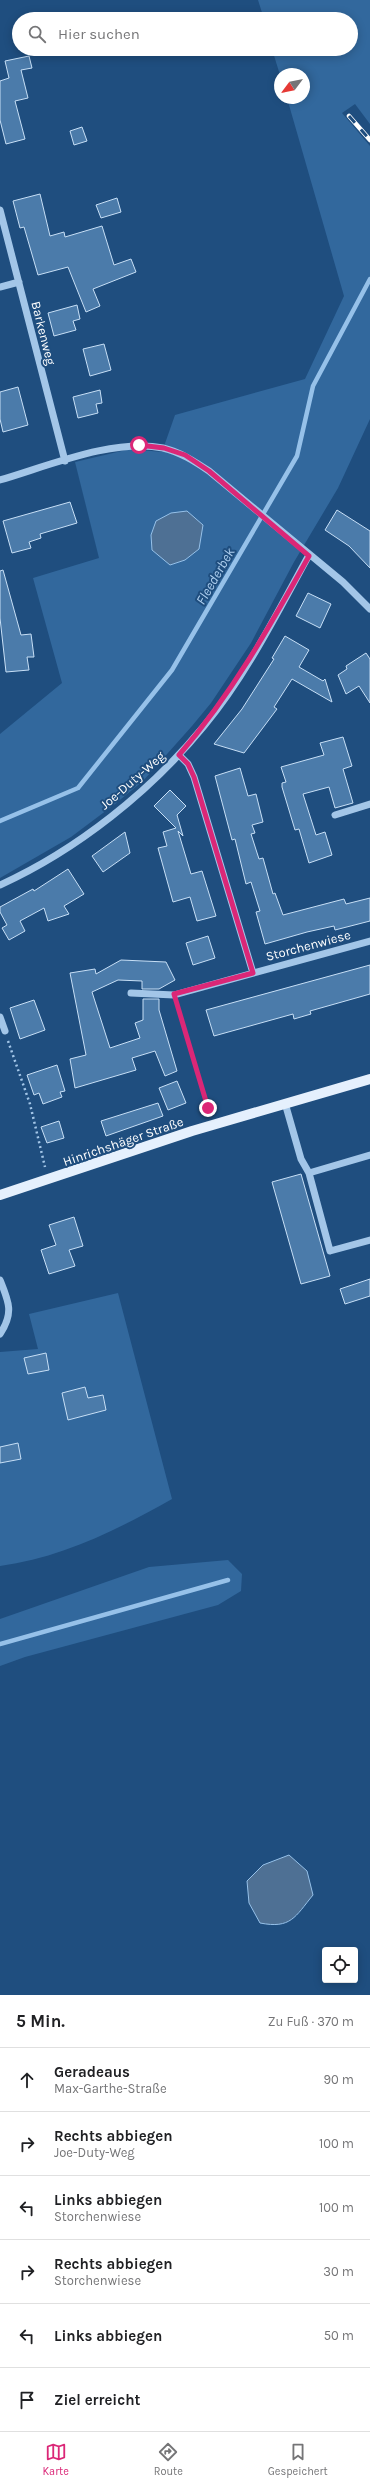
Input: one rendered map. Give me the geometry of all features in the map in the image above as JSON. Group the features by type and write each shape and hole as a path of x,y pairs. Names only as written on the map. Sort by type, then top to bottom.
{"main road":[{"name":"Hinrichshäger Straße","path":"0,1195 49,1180 213,1124 285,1102 370,1079"}],"street":[{"name":"Barkenweg","path":"0,210 65,461"},
{"path":"0,287 19,282"},
{"path":"0,480 112,448 139,445 164,448 185,455 209,471 309,556 343,582 370,609"},
{"name":"Joe-Duty-Weg","path":"0,885 38,866 92,830 179,755 205,725 247,665 309,556"},
{"name":"Storchenwiese","path":"179,755 188,764 194,777 253,973"},
{"path":"335,815 370,804"},
{"name":"Storchenwiese","path":"131,992 174,994 370,941"},
{"path":"0,1017 5,1031"},
{"path":"285,1102 301,1159 309,1174 330,1251 370,1240"},
{"path":"309,1174 370,1155"},
{"path":"0,1280 8,1298 9,1320 0,1334"}],"path":[{"path":"174,994 213,1124"},
{"path":"5,1031 30,1104 49,1180"}],"shaded area":[{"path":"258,0 370,0 370,124 355,104 342,113 370,146 370,419 338,488 294,562 251,643 211,703 143,781 71,837 0,878 0,734 62,683 33,578 99,558 75,462 130,449 162,452 175,415 305,379 344,296 289,104 310,104 310,68 278,68 274,56 358,56 358,12 262,12"},
{"path":"187,511 203,525 199,549 185,560 170,565 152,550 151,535 156,521 171,513"},
{"path":"118,1293 172,1499 89,1541 45,1556 0,1566 0,1352 38,1349 29,1314"},
{"path":"228,1560 242,1574 241,1591 218,1605 25,1657 0,1666 0,1619 149,1567"},
{"path":"289,1855 307,1871 313,1895 296,1915 286,1923 260,1923 249,1903 247,1881 263,1865"}],"building":[{"path":"29,56 32,68 21,70 28,98 15,101 25,139 6,144 0,120 0,81 9,78 5,61"},
{"path":"82,127 87,141 74,145 70,131"},
{"path":"40,194 50,236 64,232 65,237 102,226 114,265 131,259 136,272 93,289 100,306 86,312 68,267 38,275 24,227 20,228 13,201"},
{"path":"117,198 121,212 101,218 96,205"},
{"path":"77,305 80,319 73,321 76,330 54,336 48,313"},
{"path":"104,344 111,370 90,376 83,349"},
{"path":"18,387 28,425 3,432 0,419 0,392"},
{"path":"100,390 102,403 96,404 98,413 78,418 73,397"},
{"path":"70,502 77,523 40,534 41,538 29,542 31,548 12,553 3,521"},
{"path":"337,510 370,531 370,568 349,546 325,530"},
{"path":"3,570 21,635 31,634 34,657 27,657 29,670 6,672 0,618 0,571"},
{"path":"308,593 331,604 320,628 296,616"},
{"path":"285,636 309,650 299,667 323,681 325,679 332,702 292,679 274,707 277,709 244,753 214,744 242,709 274,659 272,658"},
{"path":"366,653 370,659 370,703 359,686 346,694 338,675 347,669 346,666"},
{"path":"343,737 352,766 343,769 353,803 335,808 329,787 303,794 316,835 325,832 332,855 309,863 299,829 295,830 282,787 282,783 286,782 281,767 324,755 320,743"},
{"path":"240,768 248,796 256,794 263,822 252,825 255,833 251,834 259,859 263,858 273,894 275,893 283,915 344,899 346,904 370,898 370,921 335,930 334,926 265,944 256,912 260,911 251,882 246,884 235,839 232,840 215,776"},
{"path":"170,790 186,806 177,815 183,836 178,831 191,874 202,871 216,916 197,921 190,897 173,902 158,848 167,846 163,832 176,828 154,806"},
{"path":"125,832 130,853 103,872 92,856"},
{"path":"68,869 84,894 64,906 69,914 48,921 44,908 20,921 25,931 9,940 2,928 7,925 0,912 0,907 33,889 34,891"},
{"path":"208,936 215,958 193,965 186,943"},
{"path":"121,960 166,962 175,980 159,989 142,989 142,981 118,980 92,992 110,1048 140,1038 135,1023 143,1020 143,999 159,999 159,1010 177,1071 165,1076 155,1051 132,1058 136,1070 75,1088 70,1059 86,1055 70,973 95,969 96,974"},
{"path":"370,965 370,994 310,1011 311,1014 294,1019 293,1014 214,1036 206,1010"},
{"path":"34,1000 45,1030 20,1039 10,1008"},
{"path":"57,1065 65,1091 60,1092 62,1097 43,1104 39,1093 34,1095 27,1075"},
{"path":"177,1081 186,1103 168,1110 159,1088"},
{"path":"158,1103 163,1116 106,1136 101,1121"},
{"path":"59,1121 64,1138 47,1143 41,1127"},
{"path":"301,1174 330,1276 301,1284 272,1182"},
{"path":"74,1217 83,1246 69,1250 75,1266 49,1274 41,1250 56,1245 49,1225"},
{"path":"370,1279 370,1296 345,1304 340,1289"},
{"path":"46,1353 49,1370 28,1374 24,1358"},
{"path":"85,1387 88,1398 103,1395 106,1410 68,1420 62,1393"},
{"path":"18,1443 21,1459 0,1463 0,1447"}],"waterway":[{"name":"Fleederbek","path":"0,821 78,788 172,670 297,456 313,386 370,279"},
{"path":"0,1644 228,1580"}],"railway":[{"path":"349,116 370,140"}],"route":[{"path":"139,445 164,448 185,455 209,471 309,556 260,644 205,725 179,755 188,764 194,777 253,973 174,994 208,1108"}]}
